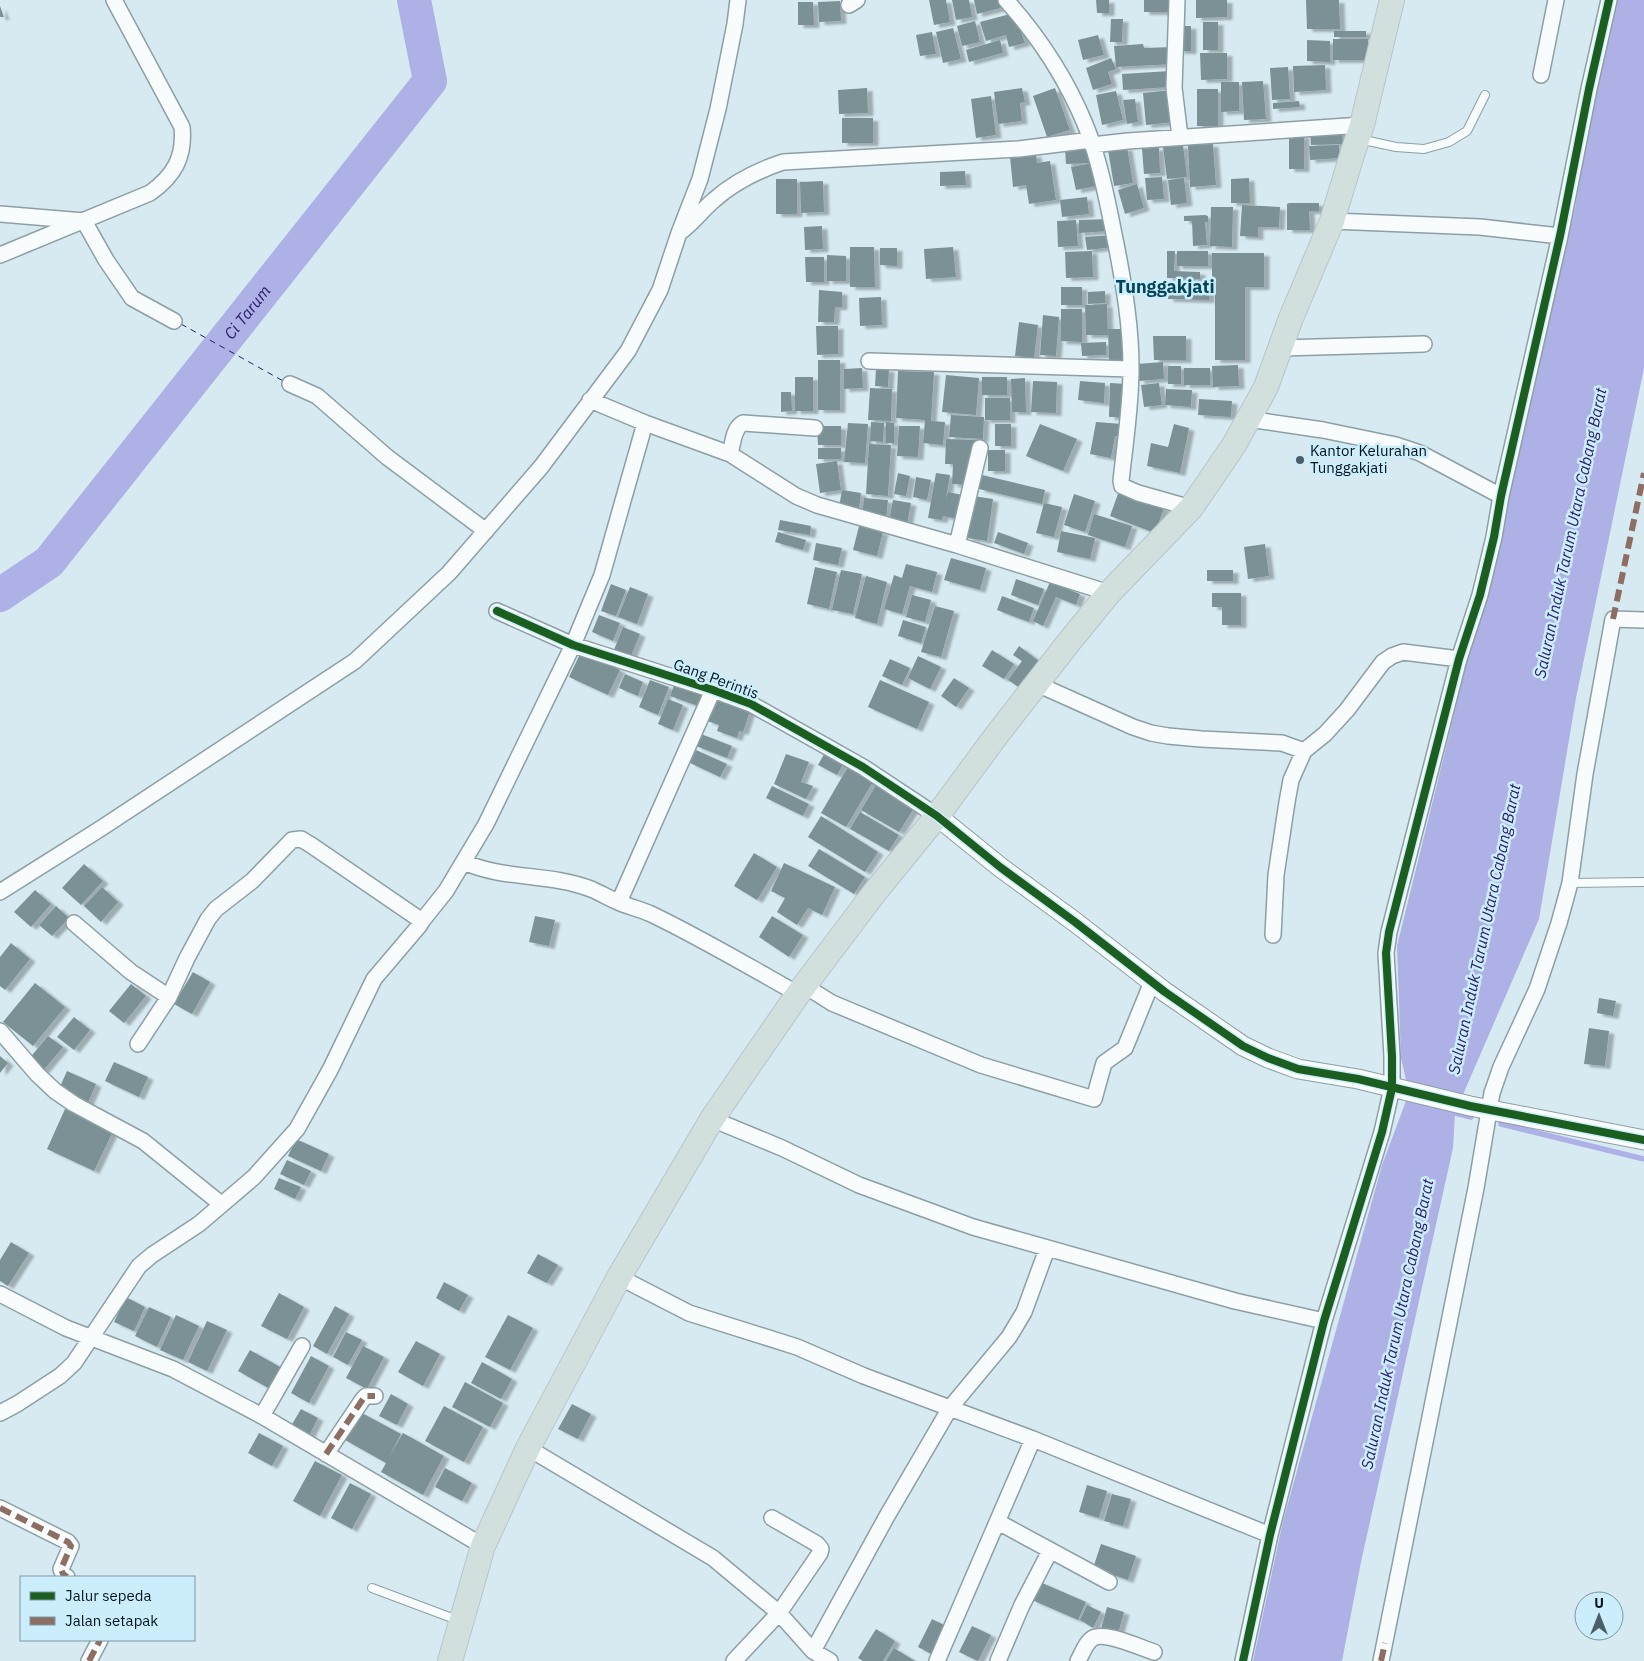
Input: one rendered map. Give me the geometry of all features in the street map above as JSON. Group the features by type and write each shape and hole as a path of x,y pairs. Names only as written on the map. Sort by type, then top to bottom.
{"main road":[{"path":"452,1657 483,1546 528,1448 619,1277 712,1119 802,990 875,892 937,816 996,736 1109,593 1191,508 1234,445 1266,388 1291,318 1332,221 1360,132 1392,0"}],"street":[{"path":"0,255 150,193 161,185 178,164 183,139 182,127 114,0"},
{"path":"0,892 100,829 355,661 449,573 541,467 628,351 660,290 700,179 718,109 738,0"},
{"path":"1006,0 1045,48 1073,96 1092,143 1108,202 1126,298 1131,369 1129,416 1122,486 1138,493 1191,508"},
{"path":"1177,0 1174,88 1180,137"},
{"path":"1541,75 1556,0"},
{"path":"1243,1661 1270,1535 1324,1321 1382,1132 1400,1090 1392,1056 1386,953 1389,932 1460,659 1480,595 1494,537 1501,496 1560,236 1589,89 1610,0"},
{"path":"679,233 728,189 768,166 783,162 1019,150 1180,137 1360,132"},
{"path":"0,214 84,221"},
{"path":"84,221 106,260 132,298 174,320"},
{"path":"1332,221 1480,227 1560,236"},
{"path":"1281,348 1424,344"},
{"path":"869,361 1131,369"},
{"path":"290,384 317,396 387,457 486,531"},
{"path":"590,400 645,423 730,454 796,496 817,505 957,545 1109,593"},
{"path":"1248,419 1323,430 1396,445 1420,453 1501,496"},
{"path":"0,1413 60,1376 74,1363 93,1338 139,1266 152,1255 199,1224 254,1177 297,1129 330,1070 374,979 446,891 486,824 573,644 602,575 645,423"},
{"path":"730,454 737,429 743,423 815,428"},
{"path":"957,545 980,448"},
{"name":"Gang Perintis","path":"497,611 573,644 751,704 855,762 937,816"},
{"path":"1381,1661 1476,1188 1492,1092 1501,1067 1537,989 1570,883 1585,774 1613,619 1644,620"},
{"path":"1273,935 1276,875 1287,802 1291,780 1304,751 1331,728 1383,662 1392,656 1403,652 1460,659"},
{"path":"1037,684 1133,727 1151,733 1201,739 1282,743 1304,751"},
{"path":"619,902 713,690"},
{"path":"937,816 1000,868 1075,922 1152,982 1243,1046 1268,1058 1298,1069 1358,1079 1488,1110 1644,1140"},
{"path":"138,1044 168,997 208,919 216,909 252,881 292,840 301,839 311,845 422,921"},
{"path":"464,862 496,873 546,878 591,889 648,913 802,990 832,1003 972,1061 1094,1099 1104,1063 1125,1048 1152,982"},
{"path":"74,923 131,972 168,997"},
{"path":"0,1031 37,1074 56,1091 74,1104 143,1141 221,1204"},
{"path":"712,1119 782,1148 859,1185 973,1227 1234,1301 1324,1321"},
{"path":"813,1651 887,1516 950,1408 1009,1337 1024,1312 1047,1249"},
{"path":"619,1277 689,1313 797,1347 864,1376 1033,1439 1270,1535"},
{"path":"0,1294 66,1328 173,1369 262,1416 483,1546"},
{"path":"262,1416 302,1346"},
{"path":"326,1454 363,1399 366,1396 375,1396"},
{"path":"937,1661 1033,1439"},
{"path":"528,1448 713,1558 779,1613 813,1651 830,1661"},
{"path":"0,1508 68,1542 70,1546 61,1569 62,1574 65,1576"},
{"path":"734,1661 779,1613 820,1553 821,1549 817,1544 772,1518"},
{"path":"998,1522 1110,1582"},
{"path":"998,1661 1022,1605 1050,1551"},
{"path":"1078,1661 1086,1646 1094,1638 1105,1636 1154,1652"},
{"path":"89,1661 99,1641"}],"lane":[{"path":"1360,132 1396,147 1424,149 1449,142 1466,131 1485,96"},
{"path":"1570,883 1644,882"},
{"path":"372,1588 461,1621"}],"water":[{"name":"Saluran Induk Tarum Utara Cabang Barat","path":"1610,0 1644,0 1644,368 1576,698 1539,919 1455,1113 1453,1148 1361,1562 1342,1661 1253,1661 1283,1521 1382,1165 1409,1093 1401,1058 1397,946 1575,208"}],"building":[{"path":"929,0 946,0 950,22 934,25"},
{"path":"952,0 969,0 972,17 956,20"},
{"path":"974,0 999,0 1001,8 977,14"},
{"path":"1096,0 1109,0 1109,13 1097,13"},
{"path":"1144,0 1171,0 1171,12 1144,12"},
{"path":"1196,0 1227,0 1227,17 1196,18"},
{"path":"1306,0 1339,0 1340,29 1307,29"},
{"path":"840,1 841,21 819,22 818,2"},
{"path":"798,2 813,2 814,25 798,25"},
{"path":"0,6 4,17 0,17"},
{"path":"1014,13 1018,29 1020,29 1025,43 1009,47 1006,35 986,41 980,22"},
{"path":"1111,19 1123,19 1122,42 1110,42"},
{"path":"975,21 980,42 962,46 957,26"},
{"path":"1203,22 1218,22 1218,50 1203,50"},
{"path":"1179,26 1191,26 1191,51 1179,51"},
{"path":"953,28 961,59 943,63 936,32"},
{"path":"1334,31 1366,31 1366,37 1334,37"},
{"path":"932,32 936,54 920,56 916,35"},
{"path":"1098,35 1104,55 1083,60 1078,40"},
{"path":"1333,39 1368,39 1368,60 1333,60"},
{"path":"1000,40 1003,53 969,62 966,50"},
{"path":"1307,40 1330,41 1330,62 1307,61"},
{"path":"1143,44 1144,48 1173,47 1174,64 1116,67 1114,46"},
{"path":"1200,53 1227,53 1227,79 1201,80"},
{"path":"1111,58 1116,69 1108,72 1112,84 1093,90 1086,68"},
{"path":"1325,65 1326,90 1294,92 1293,66"},
{"path":"1288,67 1290,99 1272,100 1270,68"},
{"path":"1170,71 1171,87 1123,90 1122,74"},
{"path":"1263,81 1266,119 1244,120 1242,82"},
{"path":"1221,82 1239,82 1239,111 1221,112"},
{"path":"867,88 868,113 839,114 838,90"},
{"path":"1022,88 1025,102 1020,103 1022,121 998,124 994,92"},
{"path":"1055,88 1070,130 1047,137 1033,96"},
{"path":"1197,89 1218,89 1218,126 1197,126"},
{"path":"1171,90 1175,122 1146,125 1143,93"},
{"path":"1116,91 1123,120 1102,125 1096,95"},
{"path":"991,96 996,135 976,138 971,99"},
{"path":"1135,99 1138,122 1127,124 1123,100"},
{"path":"1299,101 1300,107 1273,109 1273,103"},
{"path":"842,118 873,118 873,143 842,143"},
{"path":"1342,129 1343,144 1311,145 1310,130"},
{"path":"1289,135 1304,135 1304,169 1289,169"},
{"path":"1213,144 1216,185 1190,187 1188,145"},
{"path":"1183,145 1187,177 1167,179 1163,147"},
{"path":"1339,145 1340,158 1310,160 1309,146"},
{"path":"1127,147 1133,183 1114,186 1108,150"},
{"path":"1159,147 1160,173 1144,174 1142,149"},
{"path":"1090,148 1091,163 1066,164 1065,149"},
{"path":"1036,154 1037,163 1050,161 1056,200 1029,204 1026,185 1013,187 1010,157"},
{"path":"1093,163 1097,186 1076,190 1071,167"},
{"path":"965,171 966,185 940,186 940,172"},
{"path":"1162,177 1164,199 1147,200 1145,178"},
{"path":"1184,178 1187,203 1171,205 1168,180"},
{"path":"1249,178 1250,203 1231,203 1231,179"},
{"path":"776,179 797,179 797,214 776,214"},
{"path":"823,181 824,212 801,213 800,182"},
{"path":"1137,184 1144,208 1125,214 1118,190"},
{"path":"1087,197 1089,214 1062,217 1060,200"},
{"path":"1319,203 1319,211 1309,211 1310,230 1287,230 1287,204"},
{"path":"1242,205 1280,207 1279,227 1258,227 1258,237 1240,236"},
{"path":"1211,207 1233,207 1232,247 1210,246"},
{"path":"1184,216 1208,216 1208,222 1205,222 1207,245 1193,246 1192,221 1184,221"},
{"path":"1110,219 1110,231 1079,233 1079,220"},
{"path":"1076,220 1078,246 1058,247 1057,221"},
{"path":"822,226 823,249 805,250 804,227"},
{"path":"1113,235 1114,247 1087,250 1085,237"},
{"path":"850,247 874,247 875,287 850,287"},
{"path":"953,247 956,277 926,279 924,249"},
{"path":"880,248 897,248 897,266 880,265"},
{"path":"1092,251 1093,277 1066,278 1065,252"},
{"path":"1167,251 1175,251 1174,271 1200,272 1200,279 1167,278"},
{"path":"1177,251 1208,251 1208,266 1177,266"},
{"path":"1212,253 1264,253 1264,287 1245,287 1245,360 1215,360 1215,287 1212,287"},
{"path":"827,255 846,256 846,281 827,281"},
{"path":"805,257 824,257 824,282 806,282"},
{"path":"1169,283 1209,284 1209,300 1168,299"},
{"path":"1061,287 1082,287 1082,305 1061,305"},
{"path":"819,290 842,292 842,307 835,307 834,322 818,322"},
{"path":"1105,291 1105,303 1088,304 1088,292"},
{"path":"881,297 882,325 860,326 859,298"},
{"path":"1107,304 1108,335 1086,335 1085,305"},
{"path":"1061,309 1082,309 1082,342 1061,341"},
{"path":"1043,315 1059,317 1056,356 1040,355"},
{"path":"1019,322 1038,325 1034,358 1015,356"},
{"path":"816,326 838,326 838,354 817,355"},
{"path":"1108,329 1128,329 1128,362 1109,362"},
{"path":"1153,336 1186,336 1186,360 1154,360"},
{"path":"1106,342 1106,355 1082,356 1081,343"},
{"path":"818,360 840,360 840,410 818,410"},
{"path":"1163,362 1164,379 1139,381 1137,364"},
{"path":"1238,365 1239,386 1213,387 1212,366"},
{"path":"1168,366 1181,366 1181,384 1168,384"},
{"path":"862,368 863,388 844,389 844,369"},
{"path":"1184,368 1210,368 1210,385 1184,385"},
{"path":"876,369 889,369 888,387 875,386"},
{"path":"898,371 934,372 931,421 945,422 943,445 923,443 925,420 896,418"},
{"path":"946,375 979,378 976,415 942,412"},
{"path":"795,377 813,377 813,411 795,411"},
{"path":"982,377 1007,377 1007,395 982,395"},
{"path":"1025,378 1026,412 1012,412 1011,379"},
{"path":"1033,381 1057,382 1056,413 1031,412"},
{"path":"1080,381 1105,383 1104,403 1078,400"},
{"path":"1110,383 1127,384 1127,417 1109,417"},
{"path":"1159,383 1162,405 1144,407 1141,385"},
{"path":"870,388 892,389 891,421 868,420"},
{"path":"1166,389 1192,390 1191,407 1165,405"},
{"path":"781,392 791,392 792,411 781,412"},
{"path":"985,398 1010,398 1010,420 985,420"},
{"path":"1199,399 1232,401 1231,417 1198,415"},
{"path":"951,415 984,417 983,439 949,437"},
{"path":"871,422 884,423 883,442 870,441"},
{"path":"886,422 894,423 894,443 886,443"},
{"path":"1096,422 1123,424 1122,437 1115,436 1111,458 1090,454"},
{"path":"848,423 868,424 865,463 844,462"},
{"path":"995,424 1011,424 1011,446 995,446"},
{"path":"1040,424 1077,439 1063,471 1026,456"},
{"path":"1174,424 1189,428 1180,473 1147,466 1151,443 1168,447"},
{"path":"817,426 841,426 841,445 818,445"},
{"path":"899,426 920,426 918,457 897,456"},
{"path":"946,439 975,440 971,485 952,484 953,464 945,464"},
{"path":"869,444 891,445 888,496 866,494"},
{"path":"818,448 841,448 841,459 818,459"},
{"path":"988,450 1005,450 1005,471 988,471"},
{"path":"837,461 841,490 820,493 816,464"},
{"path":"898,473 910,476 906,496 894,494"},
{"path":"936,473 950,475 946,499 948,492 967,496 963,520 943,516 942,520 928,518"},
{"path":"982,475 1045,490 1042,504 979,489"},
{"path":"916,477 931,480 927,500 913,497"},
{"path":"842,490 861,493 859,509 839,507"},
{"path":"1119,491 1164,508 1155,533 1110,516"},
{"path":"1074,494 1095,501 1085,532 1064,525"},
{"path":"973,496 993,499 987,541 967,538"},
{"path":"864,498 888,500 886,520 862,518"},
{"path":"893,500 911,503 907,524 889,521"},
{"path":"1044,503 1062,507 1054,537 1036,533"},
{"path":"1094,514 1132,526 1125,547 1088,535"},
{"path":"780,520 811,526 810,535 778,530"},
{"path":"859,526 883,532 877,556 853,550"},
{"path":"1061,531 1095,538 1090,559 1057,552"},
{"path":"778,532 806,540 803,550 775,542"},
{"path":"998,532 1028,543 1024,554 994,543"},
{"path":"816,543 842,548 838,565 813,560"},
{"path":"1265,544 1269,576 1248,579 1244,547"},
{"path":"951,558 986,568 980,590 944,580"},
{"path":"906,564 937,572 932,592 910,586 902,614 884,609 894,575 902,578"},
{"path":"815,567 837,572 829,609 807,604"},
{"path":"841,570 862,574 853,614 832,610"},
{"path":"1207,570 1233,570 1233,581 1207,581"},
{"path":"866,576 887,582 877,624 855,618"},
{"path":"1016,579 1044,589 1038,605 1011,595"},
{"path":"1050,582 1080,594 1076,605 1056,597 1043,626 1033,621"},
{"path":"611,584 626,590 616,616 601,611"},
{"path":"630,587 648,594 637,624 618,617"},
{"path":"1212,593 1241,593 1241,625 1222,625 1222,607 1212,607"},
{"path":"912,595 931,600 925,622 906,617"},
{"path":"1002,596 1034,608 1029,622 997,610"},
{"path":"935,606 954,611 941,657 921,652"},
{"path":"599,615 620,623 613,641 592,632"},
{"path":"903,620 926,627 921,643 898,636"},
{"path":"623,627 640,634 631,656 614,650"},
{"path":"1019,646 1039,661 1020,688 1008,680 1022,661 1013,655"},
{"path":"992,650 1014,664 1004,679 982,666"},
{"path":"581,652 620,670 608,695 569,677"},
{"path":"918,656 941,667 930,689 908,678"},
{"path":"890,659 910,668 902,685 882,676"},
{"path":"625,674 643,682 638,696 619,688"},
{"path":"954,678 969,688 956,707 941,696"},
{"path":"650,680 669,687 658,715 639,707"},
{"path":"676,680 706,692 701,707 670,696"},
{"path":"880,680 929,702 917,729 868,707"},
{"path":"715,696 751,708 743,732 739,731 737,738 717,731 719,725 707,721"},
{"path":"668,699 683,705 673,730 658,724"},
{"path":"701,734 732,746 727,758 696,746"},
{"path":"827,749 846,759 837,775 818,765"},
{"path":"696,750 727,764 720,777 690,763"},
{"path":"786,754 809,762 801,782 813,786 806,799 774,784"},
{"path":"849,765 874,780 846,827 821,813"},
{"path":"878,782 916,805 899,832 861,810"},
{"path":"772,786 809,804 803,816 766,798"},
{"path":"860,812 899,835 889,851 850,829"},
{"path":"821,816 878,852 865,872 808,837"},
{"path":"819,849 865,877 854,894 808,866"},
{"path":"754,853 777,867 757,900 734,886"},
{"path":"784,863 835,887 822,915 808,908 797,925 777,912 785,898 771,891"},
{"path":"84,864 103,881 81,905 62,888"},
{"path":"102,887 118,902 101,922 84,906"},
{"path":"35,890 51,904 31,927 14,912"},
{"path":"56,906 69,918 52,936 39,925"},
{"path":"535,916 555,920 549,946 529,942"},
{"path":"772,916 803,935 789,957 759,937"},
{"path":"11,943 30,959 5,990 0,986 0,957"},
{"path":"193,972 210,982 192,1014 174,1004"},
{"path":"35,983 65,1007 33,1046 3,1022"},
{"path":"131,984 146,996 124,1023 109,1011"},
{"path":"1599,998 1616,1001 1613,1016 1597,1013"},
{"path":"74,1017 90,1030 74,1050 57,1037"},
{"path":"1589,1028 1609,1031 1605,1066 1584,1064"},
{"path":"48,1036 63,1047 43,1071 28,1060"},
{"path":"0,1056 8,1063 0,1073"},
{"path":"114,1062 148,1077 139,1097 105,1081"},
{"path":"67,1071 96,1084 87,1105 58,1091"},
{"path":"65,1109 113,1131 94,1171 47,1149"},
{"path":"296,1139 329,1154 321,1171 288,1156"},
{"path":"287,1160 311,1171 304,1185 280,1174"},
{"path":"279,1178 301,1187 295,1199 274,1189"},
{"path":"11,1242 29,1253 8,1286 0,1281 0,1260"},
{"path":"538,1254 558,1265 547,1283 527,1273"},
{"path":"444,1282 468,1295 459,1311 436,1298"},
{"path":"279,1293 304,1307 287,1339 261,1326"},
{"path":"126,1297 145,1307 134,1331 114,1322"},
{"path":"335,1306 349,1314 327,1354 313,1346"},
{"path":"149,1307 171,1317 157,1347 135,1336"},
{"path":"176,1315 199,1326 183,1360 160,1350"},
{"path":"508,1315 533,1328 510,1370 485,1357"},
{"path":"207,1321 227,1330 207,1371 188,1362"},
{"path":"346,1332 362,1340 348,1365 333,1357"},
{"path":"416,1341 440,1354 423,1386 398,1372"},
{"path":"363,1346 384,1357 367,1389 346,1378"},
{"path":"250,1350 282,1368 270,1389 238,1371"},
{"path":"311,1356 329,1366 309,1403 291,1393"},
{"path":"482,1362 512,1379 501,1399 471,1383"},
{"path":"465,1382 503,1403 490,1427 452,1407"},
{"path":"391,1394 408,1404 397,1425 379,1416"},
{"path":"572,1404 591,1414 578,1439 558,1429"},
{"path":"444,1406 483,1427 464,1462 425,1441"},
{"path":"301,1409 318,1418 309,1436 291,1426"},
{"path":"360,1412 401,1434 389,1457 403,1433 444,1456 423,1495 381,1472 386,1463 345,1440"},
{"path":"259,1433 283,1446 272,1466 248,1453"},
{"path":"315,1461 342,1475 320,1516 293,1501"},
{"path":"445,1468 472,1483 462,1501 435,1487"},
{"path":"350,1483 371,1494 352,1529 331,1518"},
{"path":"1087,1485 1107,1491 1099,1518 1079,1512"},
{"path":"1112,1494 1131,1499 1123,1526 1104,1521"},
{"path":"1101,1544 1136,1556 1128,1580 1093,1568"},
{"path":"1040,1582 1086,1602 1078,1620 1032,1600"},
{"path":"1087,1605 1101,1612 1093,1628 1080,1620"},
{"path":"1107,1607 1124,1612 1118,1634 1101,1629"},
{"path":"932,1619 948,1627 933,1655 918,1647"},
{"path":"972,1626 991,1635 978,1661 959,1652"},
{"path":"876,1629 895,1641 883,1661 863,1661 858,1658"},
{"path":"894,1648 915,1661 886,1661"}],"waterway":[{"name":"Ci Tarum","path":"0,595 49,562 430,81 414,0"},
{"path":"1455,1113 1471,1117"},
{"path":"1501,1124 1644,1159"}],"ferry route":[{"path":"181,324 285,382"}],"marked path":[{"path":"1613,619 1644,473"},
{"path":"326,1454 363,1399 366,1396 375,1396"},
{"path":"0,1508 68,1542 71,1546 61,1569 66,1576"},
{"path":"89,1661 99,1641"},
{"path":"1381,1661 1385,1643"}],"cycle path":[{"path":"1243,1661 1270,1535 1324,1321 1382,1132 1392,1088 1386,953 1389,932 1459,659 1480,595 1494,537 1501,496 1560,236 1609,0"},
{"path":"497,611 573,645 751,704 863,767 937,816 1000,867 1165,992 1243,1046 1268,1058 1298,1069 1358,1079 1470,1106 1644,1140"}],"place":[{"name":"Kantor Kelurahan Tunggakjati","path":"1300,460"}],"district":[{"name":"Tunggakjati","path":"1165,287"}]}
